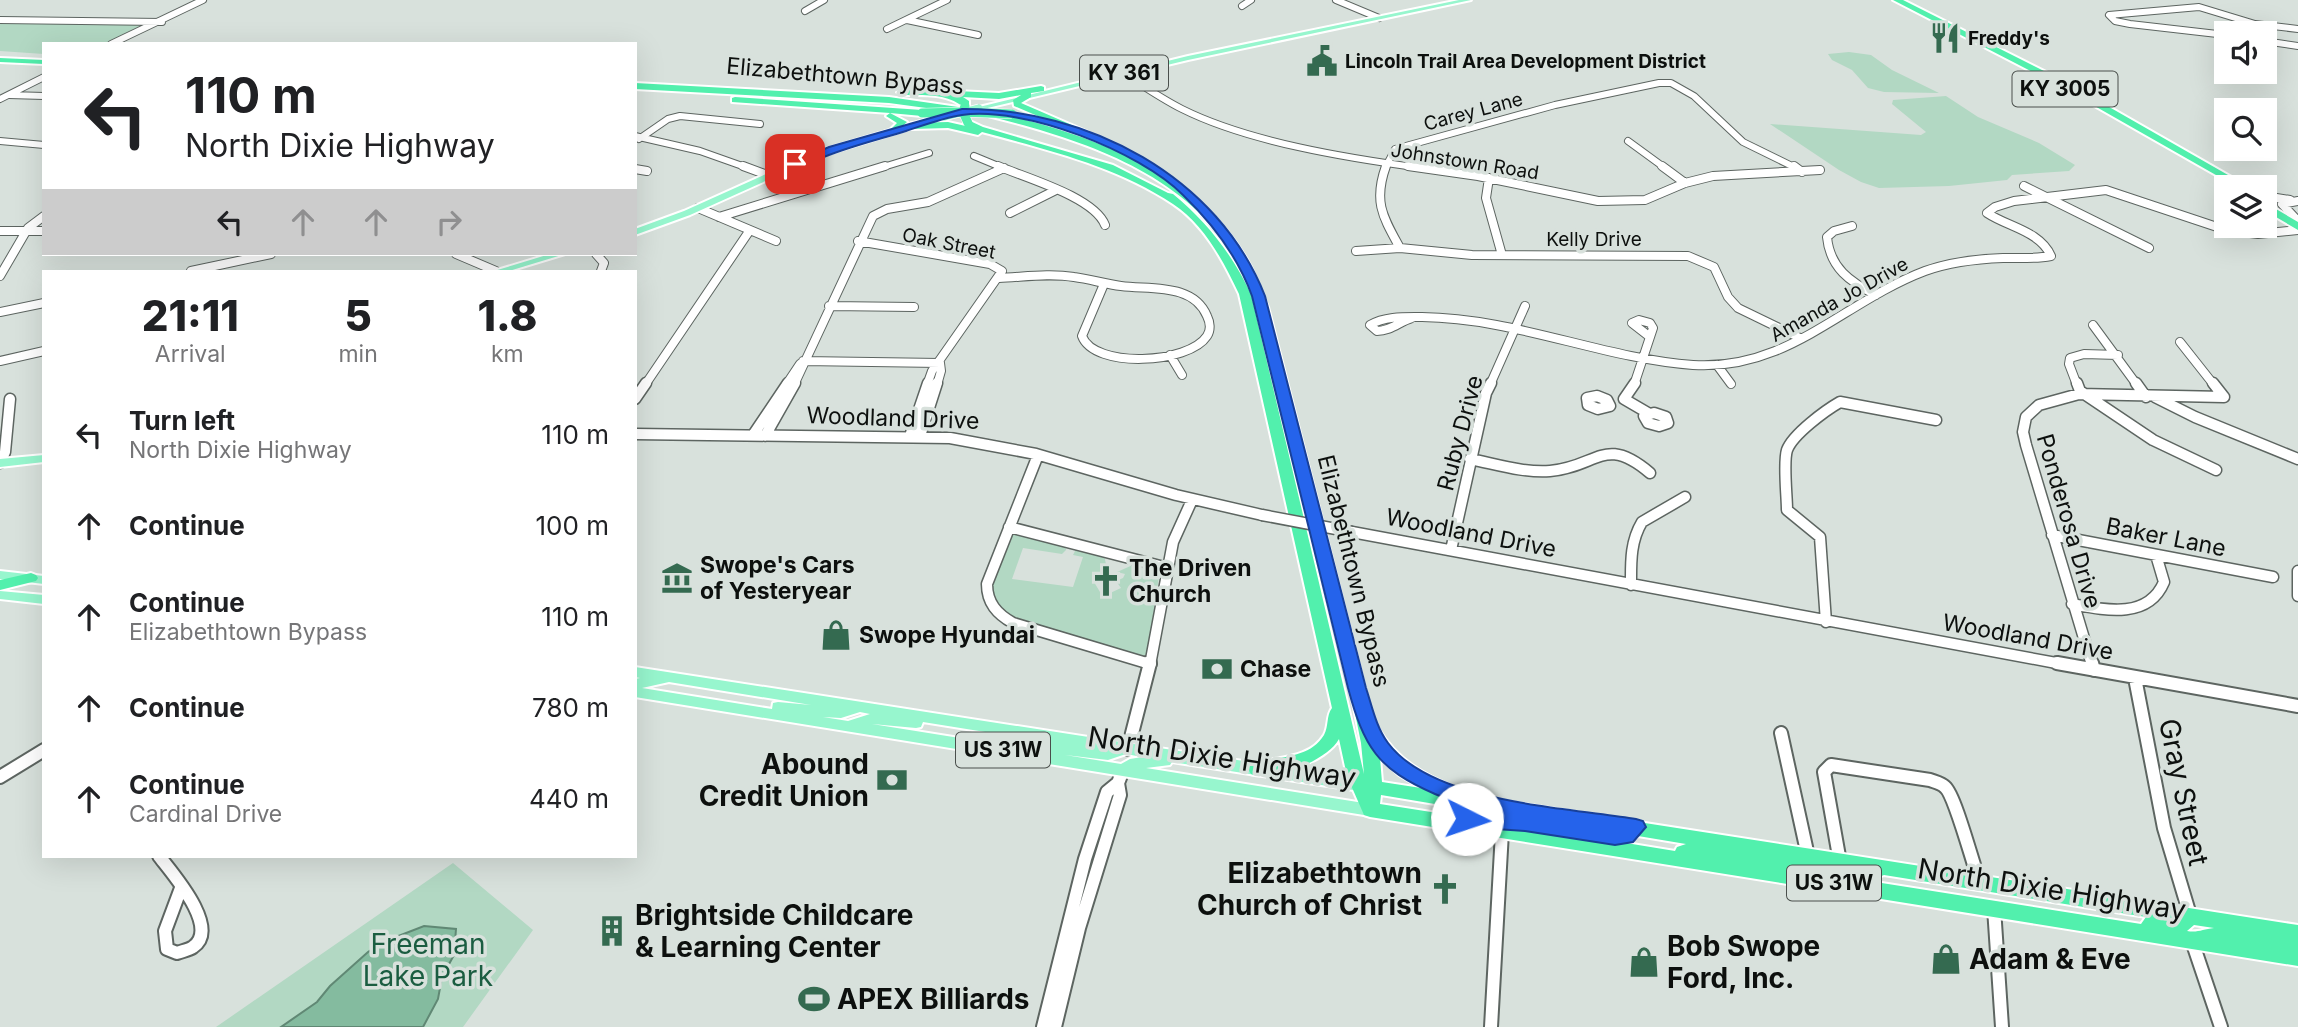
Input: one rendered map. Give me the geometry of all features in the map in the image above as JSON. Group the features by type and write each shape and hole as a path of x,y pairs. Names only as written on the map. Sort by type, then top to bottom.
{"highway":[{"name":"KY 3005","path":"1889,0 2054,84 2214,175"},
{"name":"KY 3005","path":"1897,0 2059,82 2223,175"},
{"path":"0,57 42,59"},
{"path":"0,57 24,61 42,59"},
{"path":"637,88 888,90 990,96 1035,92"},
{"path":"637,88 854,110 922,113 964,109 1039,118 1087,134"},
{"name":"Elizabethtown Bypass","path":"637,88 879,104 992,121 1046,135 1102,156 1153,183 1179,204 1215,240 1236,272 1245,294 1338,694 1368,786 1370,810"},
{"name":"Elizabethtown Bypass","path":"637,88 889,100 998,116 1060,133 1117,155 1167,183 1199,207 1239,254 1259,296 1361,703 1373,757 1368,786"},
{"path":"888,90 958,98 968,123 980,129 1058,149 1110,167 1179,204"},
{"path":"1035,92 1017,100 1017,104 1087,134 1160,172 1186,191 1199,207"},
{"path":"854,110 901,120 903,122 895,130"},
{"path":"911,126 947,125 1015,138"},
{"path":"2277,209 2298,224"},
{"path":"0,585 37,579"},
{"path":"1254,768 1304,759 1327,744 1337,726 1338,694"},
{"path":"1361,703 1378,744 1399,766 1427,783 1472,801"},
{"name":"US 31W","path":"1368,786 1472,801"},
{"name":"North Dixie Highway","path":"1472,801 1840,862 2298,933"},
{"name":"North Dixie Highway","path":"1370,810 2298,957"},
{"path":"1452,824 1467,819 1486,820 1615,836 1625,836 1636,827"},
{"path":"1682,860 1684,852 1694,850 1856,876 1891,870"},
{"path":"1820,880 1909,887 2166,927 2178,928 2185,924 2190,915"},
{"path":"2192,941 2212,935 2298,946"}],"main road":[{"name":"KY 361","path":"770,176 826,152 964,109 979,108 1121,72 1448,0"},
{"name":"KY 361","path":"1376,17 1468,0"},
{"path":"637,231 770,176"},
{"path":"501,270 553,256"},
{"path":"0,463 42,458"},
{"path":"0,575 37,579"},
{"path":"0,595 42,600"},
{"name":"North Dixie Highway","path":"637,672 1368,786"},
{"path":"637,684 669,677"},
{"path":"662,696 674,687 687,687 776,700 792,696"},
{"name":"North Dixie Highway","path":"637,692 987,748 1121,776 1370,810"},
{"path":"662,696 682,693 761,706 841,713 861,707"},
{"path":"851,726 872,719 944,726 1014,737 1026,733"},
{"path":"987,748 1002,743 1108,754 1128,749"},
{"path":"1121,776 1135,763 1154,761 1238,772 1254,768"}],"street":[{"path":"115,42 205,0"},
{"path":"806,11 824,0"},
{"path":"887,29 947,0"},
{"path":"1242,6 1251,0"},
{"path":"1336,0 1376,17"},
{"path":"2214,34 2130,24 2115,21 2109,15 2199,7 2243,21"},
{"path":"0,20 159,22"},
{"path":"907,20 978,35"},
{"path":"121,42 159,22"},
{"path":"2277,26 2298,29"},
{"path":"2277,43 2298,46"},
{"name":"Johnstown Road","path":"1121,72 1182,109 1214,124 1334,154 1489,178 1587,199 1618,203 1652,199 1685,183 1723,174 1802,173 1820,170"},
{"path":"0,97 42,79"},
{"name":"Carey Lane","path":"1386,164 1392,151 1405,145 1555,105 1667,82 1701,101 1737,137 1802,173"},
{"path":"9,95 42,96"},
{"path":"638,138 668,119 680,116 760,124"},
{"path":"638,138 700,151 770,176"},
{"path":"0,141 42,145"},
{"path":"1628,141 1685,183"},
{"path":"719,217 929,153"},
{"path":"974,156 1092,207 1102,217 1105,225"},
{"path":"1386,164 1377,194 1381,210 1400,248"},
{"path":"637,169 647,171"},
{"path":"765,436 798,377 803,360 870,219 880,212 928,202 1004,169"},
{"path":"1489,178 1486,198 1502,255"},
{"path":"2024,186 2149,248"},
{"path":"1010,213 1056,190"},
{"name":"Amanda Jo Drive","path":"1412,318 1475,320 1645,356 1717,365 1759,359 1918,273 1953,263 2051,256 2050,251 2029,234 1987,213 2008,203 2106,190 2226,230 2258,234 2298,224"},
{"path":"2277,200 2298,201"},
{"path":"2298,201 2282,204 2298,224"},
{"path":"698,208 776,241"},
{"path":"0,276 28,228 42,218"},
{"path":"1852,226 1831,233 1827,237 1828,246 1843,276 1876,295"},
{"path":"637,396 750,230"},
{"path":"0,231 42,231"},
{"name":"Oak Street","path":"859,241 990,264 1002,269 999,278 1064,275 1104,284 1178,292 1190,296 1202,306 1210,326 1207,338 1194,348 1170,355 1109,357 1093,350 1085,344 1083,332 1104,284"},
{"name":"Kelly Drive","path":"1356,251 1400,248 1502,255 1667,254 1692,257 1714,267 1728,297 1738,308 1800,338"},
{"path":"196,270 262,256"},
{"path":"461,256 496,270"},
{"path":"915,436 941,371 940,363 999,278"},
{"path":"0,312 42,303"},
{"path":"829,306 914,307"},
{"name":"Ruby Drive","path":"1451,550 1486,393 1525,306"},
{"path":"2093,324 2150,397 2298,459"},
{"path":"1624,399 1636,381 1650,337"},
{"name":"Ponderosa Drive","path":"2094,670 2052,536 2026,446 2023,425 2029,412 2039,405 2086,394 2224,397 2180,342"},
{"path":"0,361 42,351"},
{"path":"2118,355 2084,354 2070,358 2069,363 2079,390 2153,440 2216,470"},
{"path":"1170,355 1182,375"},
{"path":"803,360 940,363"},
{"path":"753,435 803,360"},
{"path":"1717,365 1731,384"},
{"path":"0,463 5,452 10,399"},
{"path":"1608,401 1624,399 1648,414"},
{"path":"1826,622 1820,537 1787,510 1786,457 1789,445 1828,409 1840,402 1936,420"},
{"name":"Woodland Drive","path":"637,434 915,436 965,439 1038,455 1192,500 1262,515 1826,622 2298,706"},
{"path":"1470,459 1552,471 1567,468 1600,453 1614,451 1633,458 1650,473"},
{"path":"1038,455 987,584 989,599 1001,616 1013,623 1150,664"},
{"path":"1631,585 1633,536 1638,527 1685,497"},
{"path":"1128,749 1150,664 1173,542 1192,500"},
{"path":"1009,527 1168,568"},
{"name":"Baker Lane","path":"2052,536 2273,577"},
{"path":"2072,604 2120,613 2138,608 2162,587 2156,555"},
{"path":"2298,571 2298,596"},
{"name":"Gray Street","path":"2135,678 2168,844 2180,890 2190,915"},
{"path":"1781,733 1808,856"},
{"path":"0,777 42,751"},
{"path":"1840,862 1824,772 1831,765 1930,780 1944,785 1952,795 1969,856 1980,883"},
{"path":"1043,1027 1085,859 1107,792 1121,776"},
{"path":"1055,1027 1079,928 1120,795 1121,776"},
{"path":"1491,1027 1502,832"},
{"path":"160,858 181,888"},
{"path":"1994,908 2002,1027"},
{"path":"2192,941 2221,1027"}],"green space":[{"path":"0,22 144,24 108,42 42,42 42,54 0,51"},
{"path":"1849,52 1871,55 1892,70 1939,93 1884,92 1868,88 1852,70 1832,60 1828,54"},
{"path":"1946,96 1978,117 2039,143 2075,165 2069,171 2012,175 2007,180 1949,186 1879,188 1839,170 1770,124 1921,135 1926,132 1892,104 1893,100"},
{"path":"1012,532 1065,545 1066,550 1062,554 1023,548 1012,579 1073,587 1083,557 1073,555 1076,549 1104,555 1107,569 1100,573 1104,578 1094,582 1100,592 1108,594 1121,588 1116,581 1125,574 1117,572 1135,564 1160,570 1147,654 1143,656 1054,633 1020,621 1002,609 995,600 992,588"},
{"name":"Freeman Lake Park","path":"453,863 533,930 463,1027 216,1027"}],"shaded area":[{"path":"424,926 456,929 454,955 442,977 438,999 423,1027 281,1027 317,1002 330,986 368,952 383,942"}],"place":[{"name":"Freddy's","path":"1945,38"},
{"name":"Lincoln Trail Area Development District","path":"1322,61"},
{"name":"Swope's Cars of Yesteryear","path":"677,578"},
{"name":"The Driven Church","path":"1106,581"},
{"name":"Swope Hyundai","path":"836,635"},
{"name":"Chase","path":"1217,669"},
{"name":"Abound Credit Union","path":"892,780"},
{"name":"Elizabethtown Church of Christ","path":"1445,889"},
{"name":"Brightside Childcare & Learning Center","path":"612,931"},
{"name":"Adam & Eve","path":"1946,959"},
{"name":"Bob Swope Ford, Inc.","path":"1644,962"},
{"name":"APEX Billiards","path":"814,999"}],"route":[{"path":"795,164 833,149 927,121 962,112 993,112 1039,118 1087,134 1140,160 1186,191 1239,254 1259,296 1357,688 1365,717 1378,744 1412,776 1472,801 1636,827 1625,836 1615,836 1525,823 1467,819"}]}
